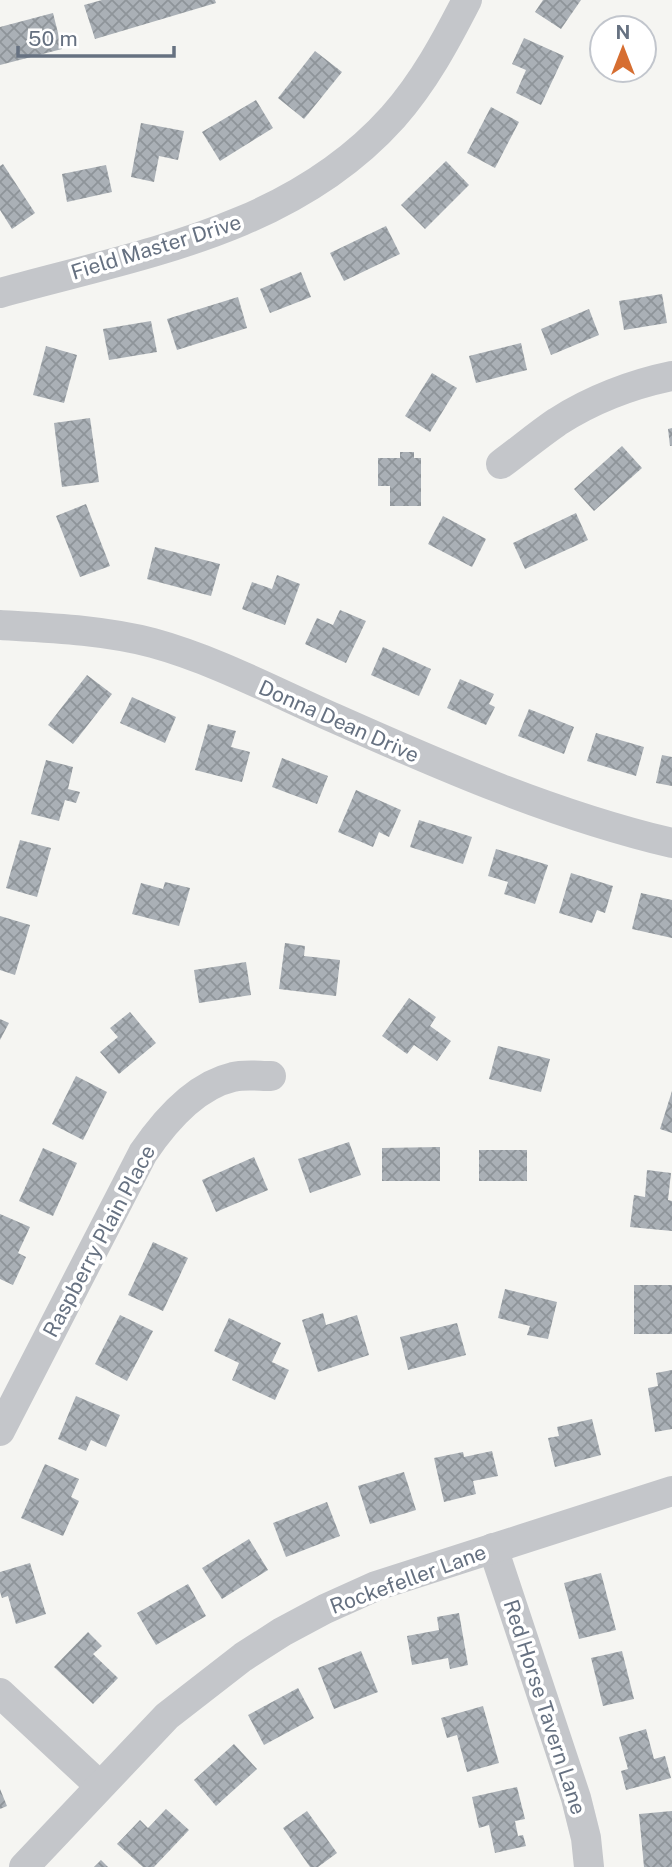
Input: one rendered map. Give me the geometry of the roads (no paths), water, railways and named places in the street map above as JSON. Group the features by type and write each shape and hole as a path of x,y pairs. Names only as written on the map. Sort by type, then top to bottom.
{"street":[{"name":"Field Master Drive","path":"0,293 211,234 263,214 302,192 327,176 373,138 412,95 442,49 467,0"},
{"path":"501,464 569,415 612,394 672,376"},
{"name":"Donna Dean Drive","path":"0,625 100,633 155,643 216,666 452,771 528,800 672,843"},
{"name":"Raspberry Plain Place","path":"0,1431 143,1153 161,1127 207,1087 234,1077 271,1076"},
{"name":"Rockefeller Lane","path":"24,1867 167,1716 243,1657 282,1632 376,1586 672,1490"},
{"name":"Red Horse Tavern Lane","path":"493,1548 576,1798 586,1838 589,1867"},
{"path":"0,1693 100,1786"}]}
